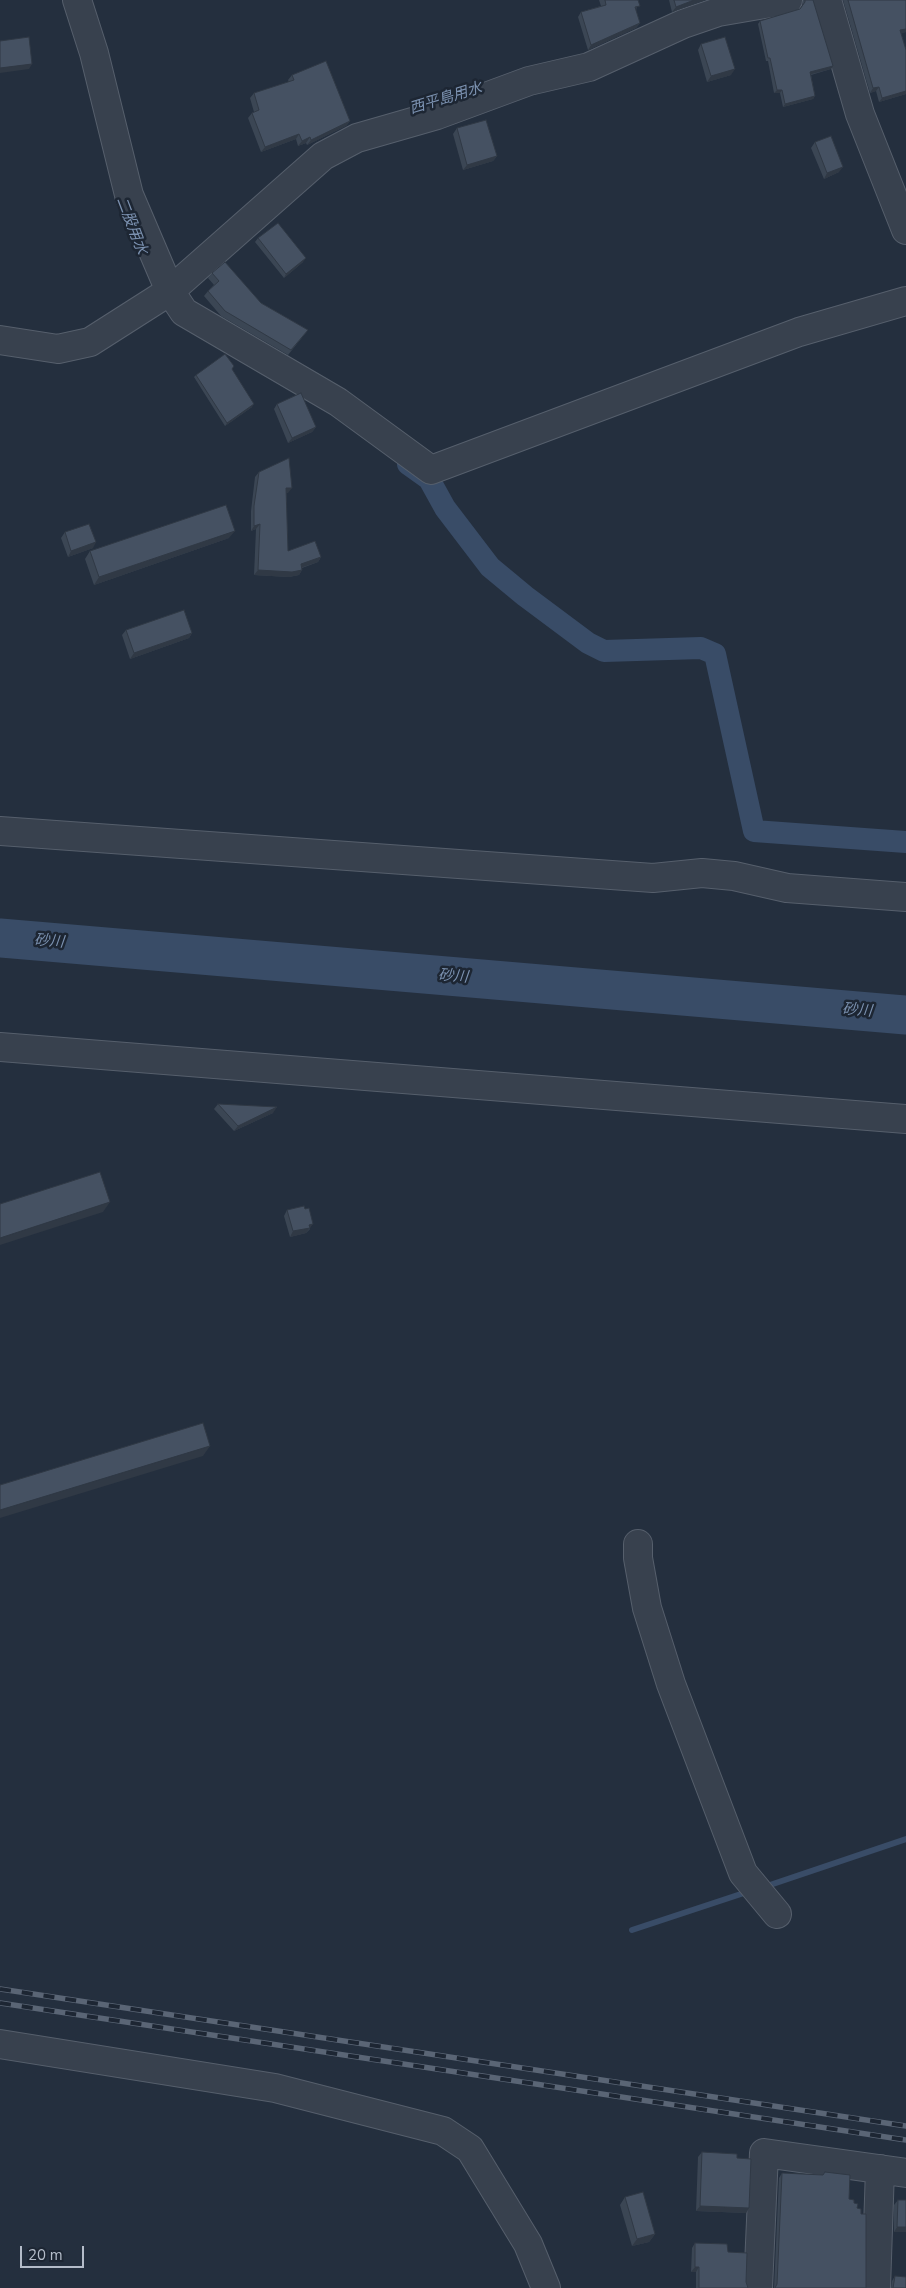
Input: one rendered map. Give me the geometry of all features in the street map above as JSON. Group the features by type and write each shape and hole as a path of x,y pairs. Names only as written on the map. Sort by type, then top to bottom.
{"street":[{"path":"78,0 129,195 170,291 184,312 338,402 431,470 800,332 906,301"},
{"path":"0,340 58,349 90,342 170,291 323,156 357,138 436,115 529,81 589,67 683,24 718,12 788,0"},
{"path":"827,0 860,114 906,230"},
{"path":"0,831 653,878 702,873 734,876 787,888 906,897"},
{"path":"0,1047 906,1119"},
{"path":"638,1544 638,1558 647,1608 674,1693 743,1873 778,1914"},
{"path":"0,2044 275,2088 442,2131 470,2149 528,2244 546,2288"},
{"path":"758,2288 764,2153 893,2171 876,2288"}],"building":[{"path":"605,0 638,0 640,6 635,7 640,23 591,45 581,12 606,5"},
{"path":"674,0 694,0 676,7"},
{"path":"805,0 813,0 833,66 810,72 815,96 785,104 782,90 777,90 760,21 800,9"},
{"path":"848,0 906,0 906,29 900,30 906,50 906,91 882,98 879,87 873,88"},
{"path":"29,37 32,64 0,68 0,41"},
{"path":"725,37 735,69 711,76 701,44"},
{"path":"326,61 350,121 311,140 310,137 302,141 299,134 265,147 252,113 259,110 254,93 294,80 292,75"},
{"path":"486,120 497,156 467,165 457,128"},
{"path":"831,136 843,167 827,173 815,142"},
{"path":"278,223 306,258 286,274 258,238"},
{"path":"225,262 261,303 308,330 291,350 225,311 208,291 219,281 212,273"},
{"path":"225,354 234,366 232,369 254,404 227,423 196,375"},
{"path":"301,393 316,427 292,438 277,404"},
{"path":"289,458 292,488 286,488 288,551 315,541 321,557 301,564 302,570 292,572 258,570 260,524 254,526 254,506 259,472"},
{"path":"226,505 235,531 99,577 90,551"},
{"path":"89,524 96,542 71,551 65,532"},
{"path":"184,610 192,633 134,653 126,630"},
{"path":"218,1104 277,1107 238,1126"},
{"path":"100,1172 110,1202 0,1238 0,1204"},
{"path":"304,1206 305,1209 309,1208 313,1224 309,1225 310,1228 293,1231 287,1210"},
{"path":"203,1423 210,1446 0,1510 0,1485"},
{"path":"702,2152 737,2154 737,2158 751,2159 749,2208 700,2206"},
{"path":"825,2172 850,2175 849,2199 854,2200 854,2203 858,2204 857,2208 861,2209 861,2214 866,2214 866,2288 775,2288 777,2284 782,2173 823,2175"},
{"path":"643,2192 655,2234 637,2239 625,2197"},
{"path":"898,2200 906,2200 906,2227 897,2227"},
{"path":"695,2243 727,2244 728,2252 747,2253 746,2282 748,2288 699,2288 699,2267 695,2267"},
{"path":"895,2276 906,2277 906,2288 893,2288"}],"waterway":[{"path":"408,464 429,479 445,508 490,567 588,643 604,651 701,648 715,654 754,831 906,842"},
{"name":"砂川","path":"0,938 906,1015"},
{"path":"764,1887 906,1839"},
{"path":"632,1930 750,1891"}],"railway":[{"path":"0,1989 906,2126"},
{"path":"0,2003 906,2140"}],"water label":[{"name":"西平島用水","path":"446,99"},
{"name":"二股用水","path":"131,226"}]}
